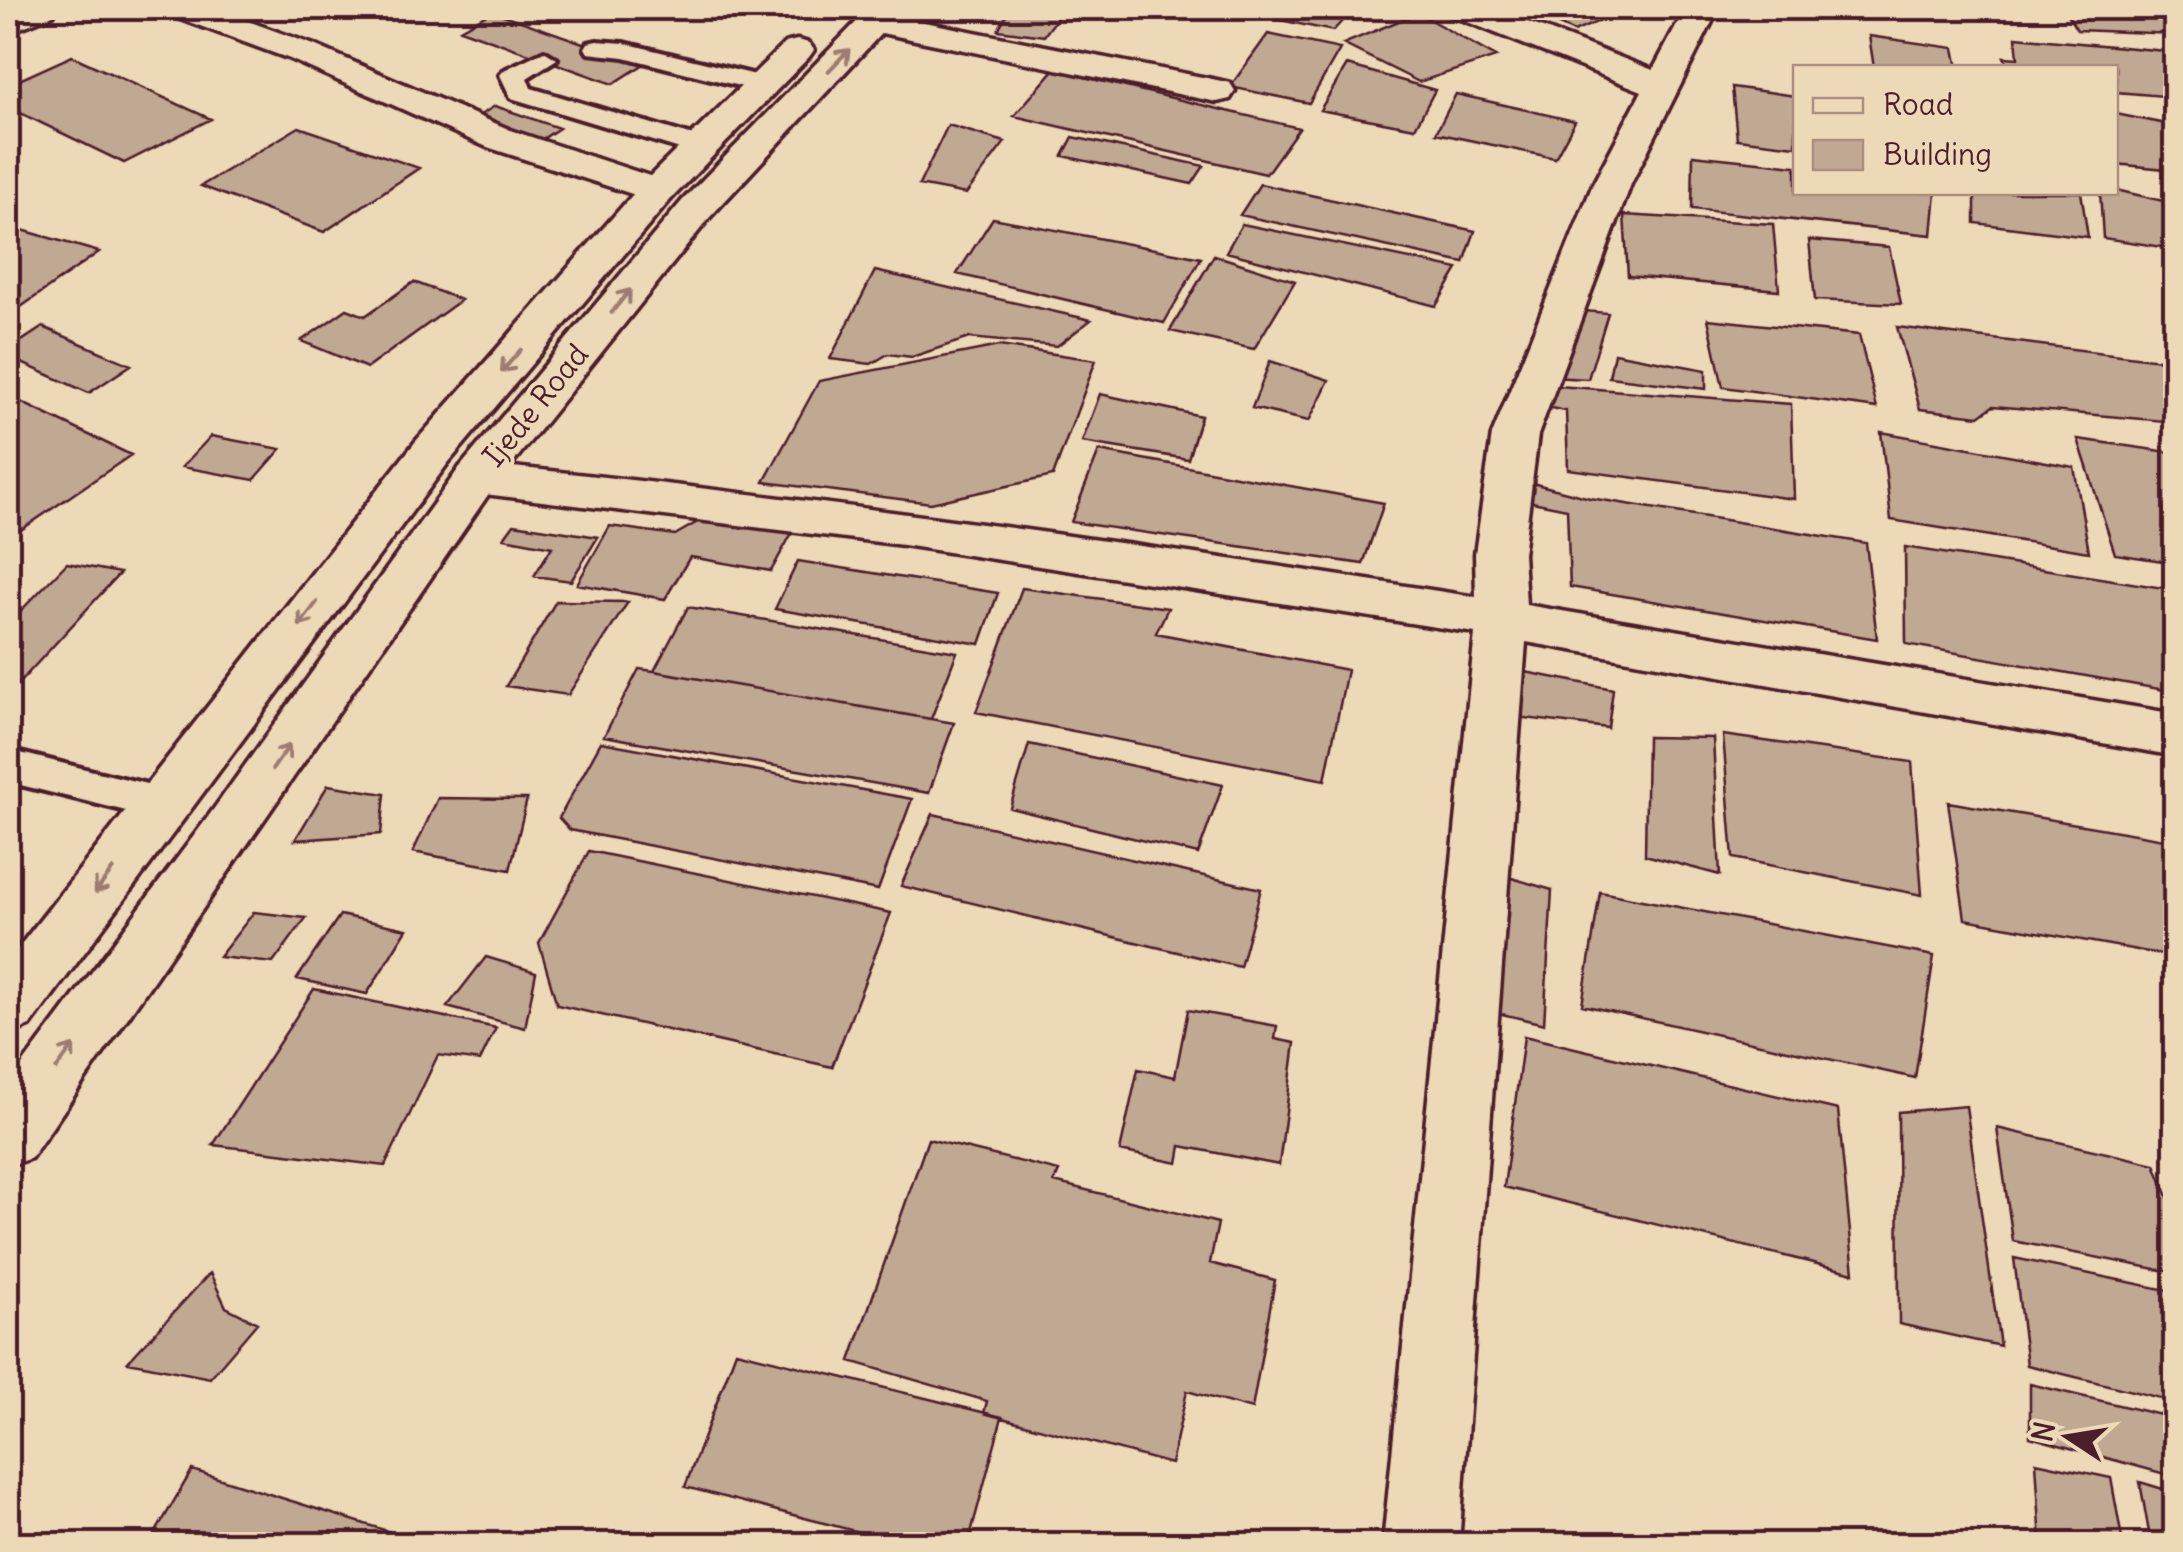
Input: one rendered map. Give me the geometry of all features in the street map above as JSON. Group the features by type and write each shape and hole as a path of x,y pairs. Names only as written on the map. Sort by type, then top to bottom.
{"street":[{"path":"8,23 41,8"},
{"path":"182,8 302,52 500,140 657,191"},
{"path":"1462,8 1664,87"},
{"path":"1421,1544 1502,620 1499,554 1515,434 1612,184 1702,8"},
{"path":"868,12 1217,91"},
{"name":"Ijede Road","path":"8,1008 432,452 657,191 763,84 868,12"},
{"name":"Ijede Road","path":"8,1136 225,837 476,478 696,209 868,12"},
{"path":"476,478 754,505 1502,620 2176,735"}],"lane":[{"path":"596,48 624,50 763,84"},
{"path":"544,59 512,75 520,93 700,147"},
{"path":"8,766 163,804"}],"building":[{"path":"1010,8 1110,8 1099,19 1063,10 1044,36 998,30"},
{"path":"1222,8 1354,8 1333,31"},
{"path":"1521,8 1629,8 1574,32"},
{"path":"1728,8 1769,8 1769,18 1728,14"},
{"path":"1780,8 1927,8 1934,18 1784,15"},
{"path":"2063,8 2176,8 2176,34 2077,30"},
{"path":"492,11 644,64 613,84 460,29"},
{"path":"1418,13 1496,57 1419,82 1343,44"},
{"path":"1268,34 1340,49 1309,103 1230,87"},
{"path":"1869,36 1954,48 1957,65 1874,65"},
{"path":"2016,37 2176,52 2176,97 2118,92 2118,65 2008,65 2004,57 2018,58"},
{"path":"72,56 211,119 124,163 8,107 8,85"},
{"path":"1347,65 1435,90 1415,128 1320,110"},
{"path":"1054,70 1299,128 1266,174 1014,116"},
{"path":"1732,87 1793,96 1793,146 1737,139"},
{"path":"1456,94 1575,121 1555,158 1436,133"},
{"path":"495,106 559,128 541,140 477,117"},
{"path":"2118,114 2176,126 2176,170 2118,164"},
{"path":"948,125 1005,142 966,194 919,185"},
{"path":"299,127 419,168 324,232 201,186"},
{"path":"1073,137 1204,166 1192,184 1063,156"},
{"path":"1693,155 1793,166 1793,195 1936,195 1932,235 1692,209"},
{"path":"1260,184 1475,231 1464,263 1240,215"},
{"path":"2118,190 2176,204 2176,249 2103,238 2100,195 2118,195"},
{"path":"1975,195 2081,195 2088,237 1975,223"},
{"path":"1624,215 1773,224 1779,290 1628,276"},
{"path":"993,218 1201,258 1164,323 957,274"},
{"path":"1242,224 1458,269 1436,306 1226,252"},
{"path":"8,226 99,252 8,316"},
{"path":"1809,240 1889,247 1901,304 1815,300"},
{"path":"1214,255 1295,281 1254,349 1170,331"},
{"path":"875,271 1091,320 1057,346 969,338 912,357 888,354 871,364 830,359"},
{"path":"414,282 461,300 367,368 301,341 347,309 365,316"},
{"path":"1572,310 1608,313 1588,379 1550,377"},
{"path":"1708,319 1859,335 1877,408 1723,387"},
{"path":"43,327 131,365 89,393 8,357 8,350"},
{"path":"1897,327 2176,362 2176,422 1993,406 1979,416 1920,409"},
{"path":"999,346 1096,360 1053,476 931,503 764,482 819,381"},
{"path":"1614,353 1706,370 1706,389 1609,377"},
{"path":"1270,361 1329,380 1309,421 1252,408"},
{"path":"1545,385 1791,404 1794,499 1568,469 1566,411 1541,406"},
{"path":"1100,394 1201,416 1188,459 1082,442"},
{"path":"8,396 131,455 12,536 8,534"},
{"path":"1881,432 2074,467 2089,552 1891,520"},
{"path":"211,436 281,449 254,480 182,467"},
{"path":"2078,439 2176,453 2176,563 2115,554"},
{"path":"1099,451 1384,503 1363,564 1071,522"},
{"path":"1524,481 1590,498 1866,543 1877,639 1570,587 1567,509 1522,500"},
{"path":"708,516 793,531 771,571 690,557 665,599 577,584 610,526 675,535"},
{"path":"514,524 598,537 571,581 534,576 552,547 504,538"},
{"path":"1905,547 2176,590 2176,692 1906,644"},
{"path":"798,561 998,593 980,644 775,609"},
{"path":"67,563 120,573 8,695 8,624"},
{"path":"1022,588 1168,608 1156,633 1347,670 1325,780 976,712"},
{"path":"556,601 628,602 568,695 506,686"},
{"path":"688,607 957,652 931,719 654,671"},
{"path":"639,669 954,723 929,793 604,736"},
{"path":"1515,670 1613,689 1608,728 1516,717"},
{"path":"1723,735 1912,762 1922,895 1733,858"},
{"path":"1647,737 1713,738 1720,875 1645,855"},
{"path":"601,742 912,799 878,890 570,830 559,818"},
{"path":"1029,744 1223,785 1198,854 1010,808"},
{"path":"328,785 385,794 381,834 295,840"},
{"path":"438,798 527,799 510,870 413,852"},
{"path":"1948,802 2176,841 2176,957 1965,919"},
{"path":"933,814 1261,889 1240,967 901,886"},
{"path":"589,851 891,913 832,1067 557,1005 539,943"},
{"path":"1498,874 1552,890 1544,1024 1485,1010"},
{"path":"1600,892 1934,956 1915,1078 1582,1005"},
{"path":"254,912 306,918 273,963 219,957"},
{"path":"340,915 407,929 367,994 297,979"},
{"path":"486,957 536,972 525,1028 447,1007"},
{"path":"314,989 496,1028 480,1061 438,1055 385,1166 213,1145"},
{"path":"1188,1010 1277,1026 1275,1039 1295,1043 1279,1165 1181,1146 1178,1163 1120,1151 1138,1069 1175,1077"},
{"path":"1524,1036 1838,1110 1854,1273 1504,1187"},
{"path":"1966,1106 2000,1346 1899,1324 1898,1112"},
{"path":"1997,1128 2155,1164 2176,1217 2176,1273 2013,1241"},
{"path":"928,1139 1059,1171 1054,1182 1218,1223 1210,1263 1275,1280 1252,1409 1187,1391 1171,1464 984,1413 987,1401 850,1361"},
{"path":"2014,1258 2176,1292 2176,1402 2027,1365"},
{"path":"210,1273 226,1307 257,1323 210,1378 128,1362"},
{"path":"736,1351 1002,1417 968,1544 905,1544 685,1487"},
{"path":"2030,1384 2161,1415 2176,1477 2030,1437"},
{"path":"2036,1462 2111,1478 2123,1544 2041,1544"},
{"path":"192,1470 429,1544 149,1544"},
{"path":"2140,1482 2176,1493 2176,1544 2151,1544"}]}
